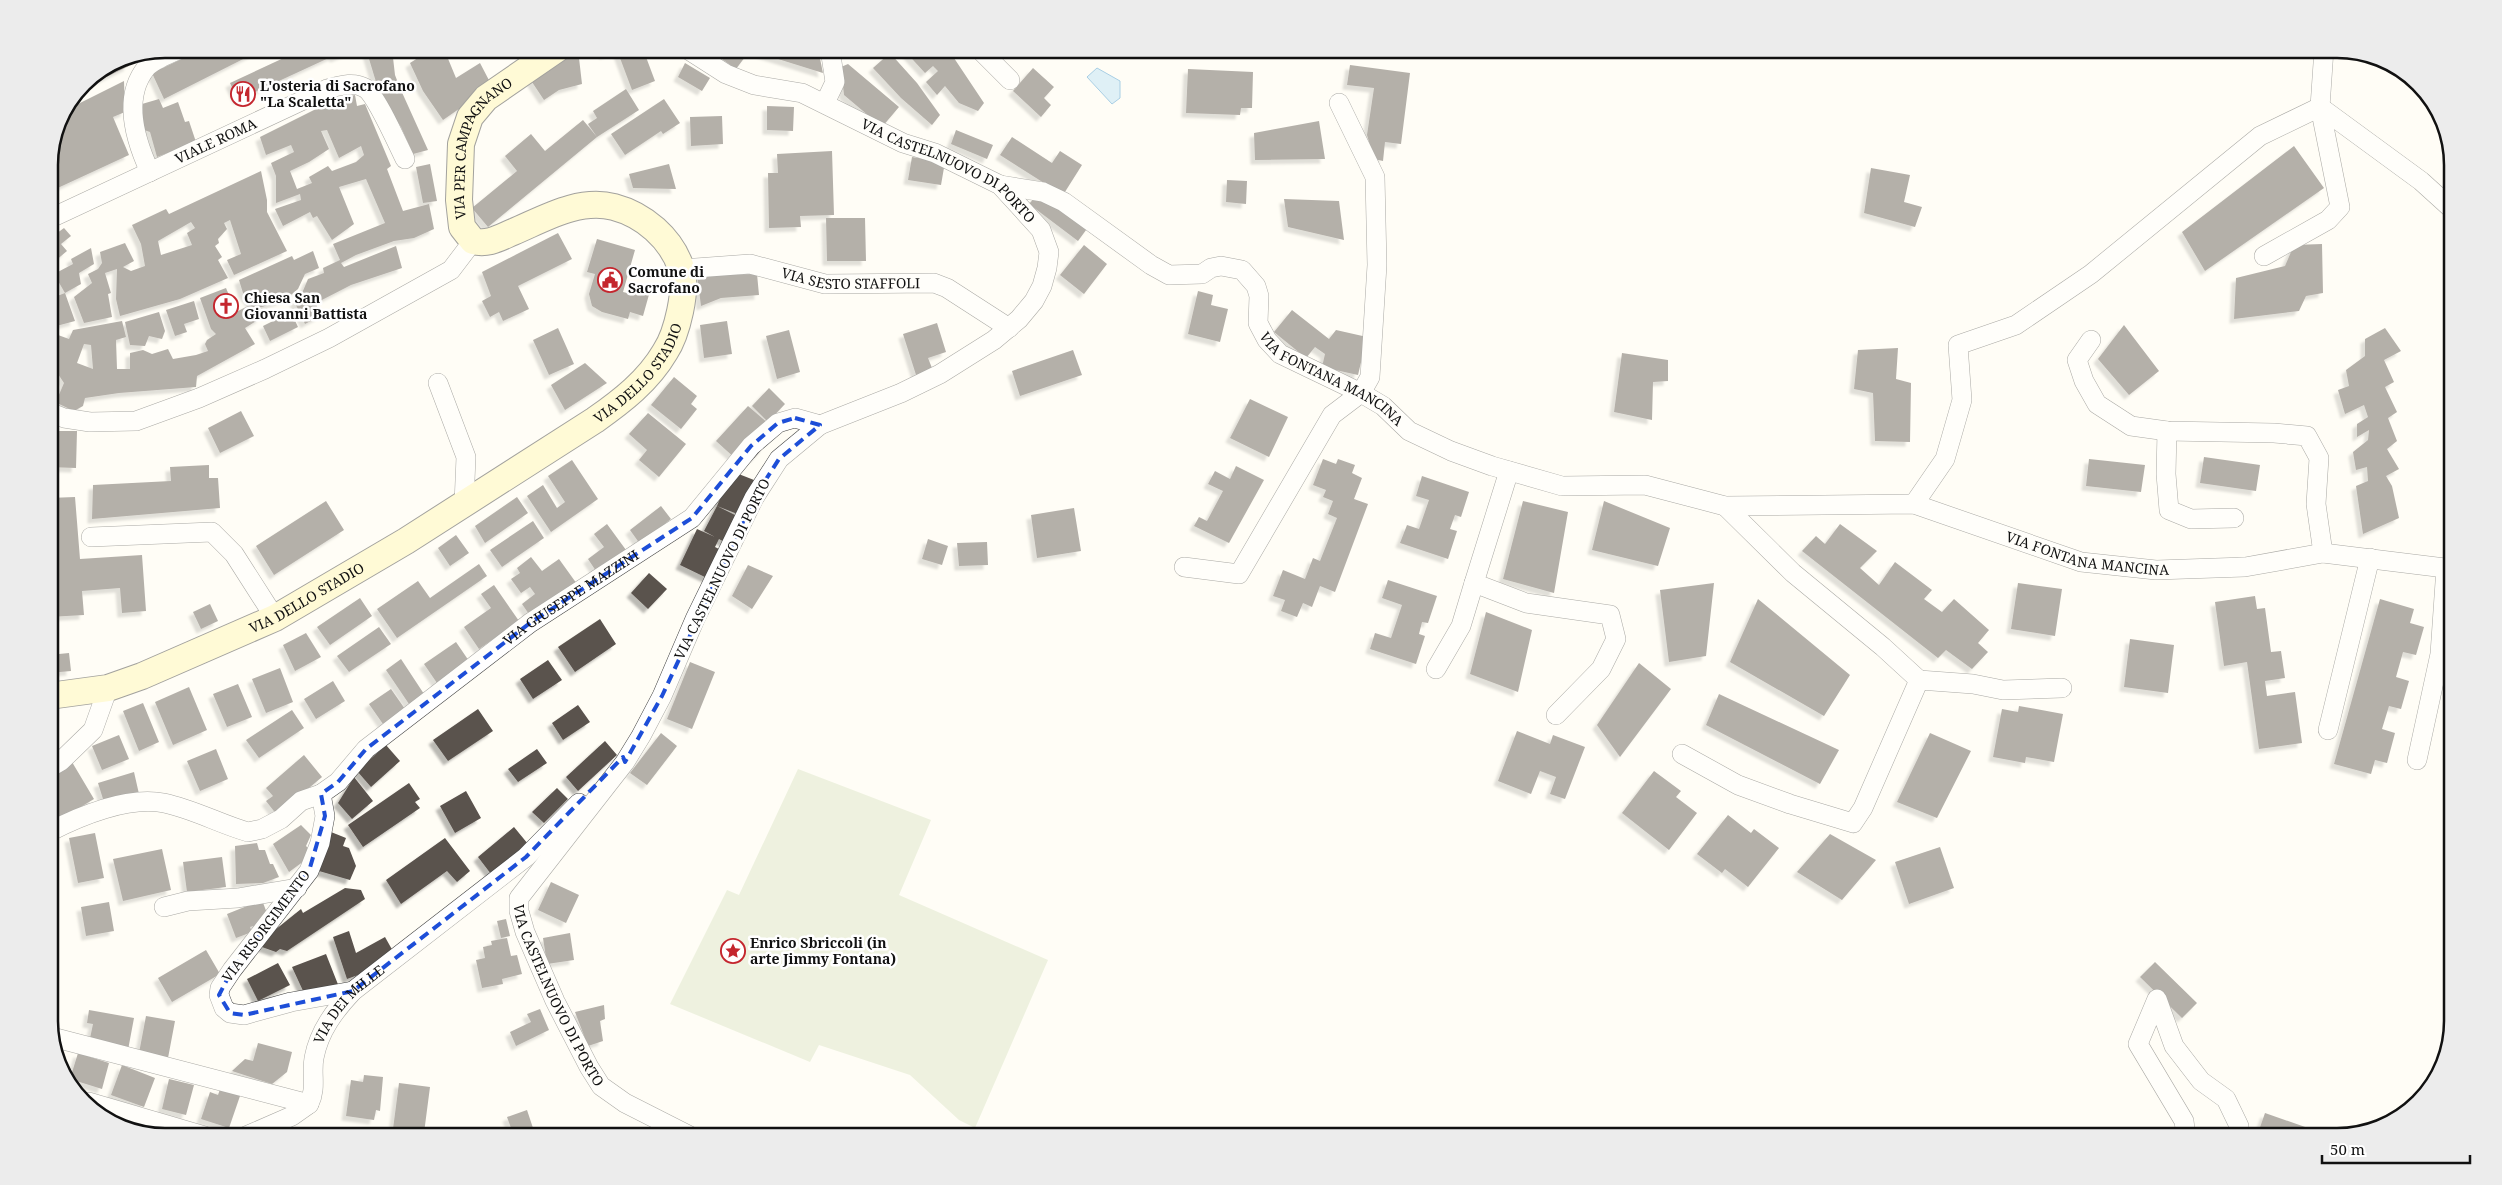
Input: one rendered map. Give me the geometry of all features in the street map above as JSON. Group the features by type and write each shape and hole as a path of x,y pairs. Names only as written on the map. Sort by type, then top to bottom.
{"street":[{"path":"150,172 143,157 134,124 133,96 147,67 164,58"},
{"name":"VIA PER CAMPAGNANO","path":"473,241 462,227 459,200 461,144 470,117 486,98 544,58"},
{"name":"VIA CASTELNUOVO DI PORTO","path":"674,1128 626,1103 602,1086 589,1067 555,1001 525,932 518,911 519,898 625,762 662,696 695,619 754,498 779,459 820,425 854,414 940,374 994,340 1009,328 1034,301 1042,286 1049,252 1042,230 1000,185 935,153 903,143 802,93 754,85 733,77 699,58"},
{"path":"825,103 834,82 831,58"},
{"path":"988,58 1010,80"},
{"path":"2264,256 2328,220 2340,207 2320,107 2323,58"},
{"name":"VIALE ROMA","path":"58,215 327,89 348,84 365,88 376,104 405,159"},
{"path":"1184,567 1239,574 1332,415 1361,392 1370,377 1373,355 1376,265 1375,177 1339,103"},
{"path":"2320,107 2421,181 2444,202"},
{"path":"1914,504 1946,459 1962,400 1958,346 2016,325 2091,274 2260,136 2320,107"},
{"name":"VIA FONTANA MANCINA","path":"1000,185 1043,192 1064,202 1151,265 1169,275 1202,274 1211,268 1221,266 1242,270 1256,286 1259,296 1258,323 1267,340 1280,354 1361,392 1383,406 1409,432 1451,451 1509,471 1562,486 1644,485 1725,506 1914,504 2081,562 2156,570 2244,567 2323,553 2444,567"},
{"name":"VIA DELLO STADIO","path":"58,695 108,688 142,676 275,618 464,504 595,420 625,398 651,373 666,352 676,330 682,304 682,269 669,246 654,227 635,215 612,207 590,204 568,209 489,242 473,241"},
{"path":"58,415 90,422 136,420 199,398 328,338 451,270 473,241"},
{"name":"VIA SESTO STAFFOLI","path":"682,269 750,264 825,284 934,283 947,288 1009,328"},
{"path":"2091,340 2077,360 2084,381 2097,404 2131,426 2167,431 2274,433 2307,436 2319,458 2316,504 2323,553"},
{"path":"438,383 466,457 464,504"},
{"name":"VIA GIUSEPPE MAZZINI","path":"321,794 338,782 366,749 530,623 692,518 751,446 778,423 795,418 820,425"},
{"path":"2167,431 2166,474 2169,510 2191,518 2234,518"},
{"path":"1436,669 1461,626 1509,471"},
{"path":"1725,506 1793,573 1883,647 1919,680 1973,684 2003,690 2062,688"},
{"path":"91,538 212,532 234,554 275,618"},
{"path":"2328,730 2370,558"},
{"path":"1474,583 1526,603 1610,615 1616,639 1601,669 1556,715"},
{"path":"2417,760 2440,654 2444,620"},
{"path":"1682,754 1738,784 1790,804 1853,823 1863,808 1919,680"},
{"path":"58,763 93,730 108,688"},
{"name":"VIA DEI MILLE","path":"309,1104 314,1094 314,1058 321,1034 334,1011 353,990 526,856 623,757 625,762"},
{"path":"58,827 78,817 110,807 154,802 248,832 262,829 281,819 301,801 321,794"},
{"name":"VIA RISORGIMENTO","path":"321,794 325,816 320,843 309,871 224,982 220,988 220,1002 230,1013 244,1015 291,1002 353,990"},
{"path":"164,907 188,901 238,898 297,888"},
{"path":"2185,1128 2184,1121 2138,1044 2156,998 2174,1046 2200,1081 2226,1099 2239,1128"},
{"path":"60,1039 309,1104"},
{"path":"264,1128 292,1116 309,1104"},
{"path":"99,1105 178,1128"}],"highlighted area":[{"path":"795,418 820,425 779,459 754,498 662,696 625,762 623,757 526,857 353,991 244,1015 230,1013 219,995 232,970 309,871 325,816 321,794 338,782 366,749 530,623 692,518 751,446 778,423"}],"green space":[{"path":"798,769 931,820 899,895 1048,960 975,1128 959,1120 910,1075 819,1045 810,1062 670,1004 727,890 739,895"}],"water":[{"path":"1097,68 1120,81 1120,98 1112,104 1087,77"}],"building":[{"path":"184,58 245,58 164,99 152,73"},
{"path":"284,58 329,58 238,100 230,83"},
{"path":"369,58 393,58 395,75 428,150 413,154 401,127 380,95"},
{"path":"418,58 448,58 456,78 480,63 492,86 443,120 423,91 410,63"},
{"path":"559,58 579,58 582,84 559,90 544,100 530,79"},
{"path":"620,58 646,58 655,81 632,90"},
{"path":"721,58 744,58 736,69"},
{"path":"775,58 820,58 823,73"},
{"path":"884,58 894,58 917,83 940,115 932,125 901,98 873,68"},
{"path":"911,58 954,58 984,103 978,111 959,103 945,86 937,95 926,82 938,71 933,66 925,73"},
{"path":"685,63 710,78 702,91 678,77"},
{"path":"128,64 129,66 97,82 111,72"},
{"path":"848,64 899,107 882,127 844,95 841,67"},
{"path":"1350,65 1410,73 1401,144 1385,142 1383,161 1374,159 1367,135 1374,88 1347,85"},
{"path":"1033,68 1054,87 1044,98 1051,105 1041,117 1013,91"},
{"path":"1188,69 1253,72 1252,108 1241,108 1240,115 1186,113"},
{"path":"124,81 125,112 113,117 129,155 58,188 58,151 61,137 76,105"},
{"path":"626,89 639,110 597,137 588,124 597,118 593,111"},
{"path":"355,95 357,106 365,104 391,166 387,169 403,211 429,204 434,229 414,238 394,241 356,255 341,263 344,267 396,246 402,268 351,285 316,303 320,316 305,324 294,301 300,298 308,279 324,273 323,268 340,260 333,244 385,223 366,179 339,187 354,224 332,240 317,216 313,218 310,212 283,226 275,209 301,200 300,194 276,203 276,176 271,163 294,152 291,145 266,155 260,137 338,98","holes":["327,130 339,158 361,146 364,155 356,162 332,171 328,166 309,177 312,183 297,189 290,171 329,149 321,131"]},
{"path":"159,99 163,108 178,102 185,122 189,121 196,142 157,157 150,132 144,130 142,104"},
{"path":"664,99 680,123 663,134 661,131 625,155 611,134"},
{"path":"767,106 794,107 793,131 767,130"},
{"path":"722,116 723,144 691,146 690,117"},
{"path":"583,120 597,137 488,227 472,208 517,171 505,156 531,134 545,151"},
{"path":"1319,121 1325,159 1255,160 1254,133"},
{"path":"956,130 993,145 987,159 951,144"},
{"path":"1012,137 1052,163 1060,151 1082,165 1063,195 1000,155"},
{"path":"2294,146 2324,188 2205,271 2182,232"},
{"path":"832,151 834,215 800,216 801,227 769,228 768,173 778,173 777,154"},
{"path":"912,157 945,162 941,185 908,180"},
{"path":"430,164 437,201 423,203 416,167"},
{"path":"669,164 676,189 633,188 629,174"},
{"path":"1871,168 1910,175 1904,202 1922,207 1915,227 1864,213"},
{"path":"261,171 267,200 267,212 287,251 234,275 227,260 241,254 230,220 224,223 227,229 218,239 219,243 215,246 222,257 218,260 228,278 180,299 120,316 116,299 117,269 105,273 111,293 108,294 112,317 84,323 74,297 92,283 88,274 98,269 102,263 100,252 125,243 134,261 123,267 131,271 145,266 141,244 132,225 166,209 169,214","holes":["191,222 195,228 187,233 192,245 161,255 158,241"]},
{"path":"1227,180 1247,181 1246,204 1226,202"},
{"path":"1038,194 1089,226 1078,241 1029,204"},
{"path":"1284,199 1339,201 1344,240 1288,227"},
{"path":"826,218 865,218 866,261 827,261"},
{"path":"64,228 71,236 61,244 67,251 58,258 58,232"},
{"path":"558,233 572,259 518,286 529,309 503,321 499,312 490,317 482,301 491,296 482,272"},
{"name":"Comune di Sacrofano","path":"597,239 635,250 623,292 631,294 633,286 650,291 643,316 630,312 628,319 602,312 592,306 589,294 595,274 587,272"},
{"path":"2322,244 2323,293 2306,296 2299,311 2234,319 2236,278 2285,266 2294,245"},
{"path":"1084,245 1107,264 1084,294 1060,275"},
{"path":"91,248 94,264 79,273 81,284 65,293 58,281 58,272 73,264 71,259"},
{"path":"313,251 319,268 305,274 298,289 286,299 256,309 261,318 245,328 255,344 197,376 196,387 119,393 85,398 83,406 74,411 59,404 58,397 64,383 58,374 58,335 69,339 73,330 122,321 126,337 116,340 117,369 130,369 130,353 143,350 152,354 168,349 173,359 208,351 205,344 207,340 216,334 211,329 200,298 226,288 236,312 252,304 243,293 239,280 292,256 294,260","holes":["84,344 91,345 93,369 77,363"]},
{"path":"757,274 759,295 721,298 701,306 697,275"},
{"path":"1198,291 1213,295 1211,305 1228,309 1220,342 1188,334"},
{"path":"65,293 75,321 58,326 58,296"},
{"path":"194,301 199,319 184,324 187,332 175,336 166,310"},
{"path":"1292,310 1329,339 1336,330 1367,337 1358,375 1322,367 1325,354 1315,347 1306,358 1274,332"},
{"path":"159,312 165,331 162,339 149,336 145,346 130,345 125,322"},
{"path":"291,312 298,327 270,341 263,326"},
{"path":"727,321 732,354 704,358 700,325"},
{"path":"937,323 946,352 928,358 934,373 917,378 903,334"},
{"path":"2124,325 2159,371 2129,395 2098,359"},
{"path":"558,328 574,364 549,375 533,340"},
{"path":"2385,328 2401,351 2384,360 2394,382 2385,387 2397,412 2388,418 2397,441 2387,449 2399,469 2386,476 2392,486 2399,518 2363,534 2356,486 2368,481 2367,467 2356,470 2353,452 2368,440 2369,430 2357,437 2357,424 2368,417 2364,405 2345,414 2338,390 2349,386 2346,370 2365,356 2365,339"},
{"path":"789,330 800,372 777,379 766,336"},
{"path":"1898,348 1896,379 1911,383 1910,442 1875,441 1873,393 1854,389 1858,350"},
{"path":"1073,350 1082,375 1020,396 1012,371"},
{"path":"1622,353 1668,360 1668,381 1653,382 1652,420 1614,412"},
{"path":"585,363 607,383 565,410 551,385"},
{"path":"674,377 697,396 691,404 697,409 681,429 651,405"},
{"path":"769,388 785,404 768,422 752,406"},
{"path":"1250,399 1288,417 1269,457 1230,438"},
{"path":"748,406 769,424 755,439 764,447 754,458 746,451 737,460 716,441"},
{"path":"241,411 254,436 220,453 208,428"},
{"path":"648,413 686,444 659,477 639,460 647,450 629,434"},
{"path":"58,431 77,431 76,468 58,467"},
{"path":"2204,457 2260,465 2256,491 2200,483"},
{"path":"1323,459 1336,464 1338,459 1355,465 1352,473 1362,478 1354,499 1368,504 1335,592 1320,586 1312,607 1303,603 1297,617 1281,611 1285,600 1273,596 1283,570 1305,579 1313,558 1320,561 1337,518 1328,514 1333,501 1323,497 1326,490 1313,485"},
{"path":"2089,459 2145,465 2141,492 2086,486"},
{"path":"572,460 598,499 551,532 527,496 543,485 557,508 565,502 548,476"},
{"path":"209,465 209,478 218,478 220,508 92,519 93,485 171,481 170,467"},
{"path":"1236,466 1264,480 1229,543 1194,526 1199,517 1207,521 1223,491 1208,484 1215,471 1230,479"},
{"path":"731,471 754,480 740,515 717,506"},
{"path":"1422,476 1469,492 1461,517 1455,515 1450,529 1457,531 1448,559 1400,543 1407,525 1419,529 1429,500 1416,496"},
{"path":"75,497 80,559 142,555 146,611 122,613 120,588 82,591 84,615 58,616 58,498"},
{"path":"517,497 528,513 485,543 475,526"},
{"path":"326,501 344,530 274,575 256,546"},
{"path":"1523,501 1568,512 1554,593 1503,579"},
{"path":"1604,501 1670,528 1658,566 1592,550"},
{"path":"661,506 671,519 640,544 630,530"},
{"path":"717,506 739,517 726,543 719,539 715,547 723,551 709,579 680,565 697,529 715,537 704,531"},
{"path":"1074,508 1081,551 1037,558 1031,515"},
{"path":"533,521 544,538 502,567 490,550"},
{"path":"607,524 626,550 596,571 588,559 604,547 594,534"},
{"path":"1840,524 1877,551 1860,568 1879,585 1895,562 1932,590 1924,599 1942,612 1954,599 1989,630 1978,643 1988,652 1972,669 1946,650 1938,658 1802,551 1816,536 1825,544"},
{"path":"456,535 469,553 450,566 438,548"},
{"path":"928,539 948,546 942,565 922,559"},
{"path":"987,542 988,565 959,566 957,543"},
{"path":"531,557 542,571 559,559 577,584 531,617 522,604 535,594 530,587 521,593 511,579 520,573 517,568"},
{"path":"479,564 487,576 397,638 377,609 418,581 430,598"},
{"path":"748,565 773,576 752,609 732,596"},
{"path":"649,573 667,589 648,609 631,593"},
{"path":"1388,580 1437,596 1428,623 1422,622 1419,634 1425,636 1416,664 1370,649 1375,633 1391,638 1402,605 1382,598"},
{"path":"1714,583 1706,656 1669,662 1660,590"},
{"path":"2018,583 2062,589 2055,636 2011,629"},
{"path":"494,585 519,621 479,649 464,627 491,608 481,594"},
{"path":"2255,596 2257,609 2265,608 2271,652 2281,651 2285,678 2265,681 2267,696 2295,692 2302,743 2259,749 2247,662 2224,666 2215,602"},
{"path":"360,598 372,616 330,645 317,627"},
{"path":"1758,599 1850,675 1824,716 1730,662"},
{"path":"2380,599 2414,609 2410,623 2424,627 2416,655 2403,652 2396,677 2409,681 2401,709 2389,706 2382,729 2395,733 2387,763 2375,760 2371,774 2334,764"},
{"path":"210,604 218,621 201,629 193,612"},
{"path":"1486,612 1532,630 1518,692 1470,674"},
{"path":"600,619 616,644 575,672 558,647"},
{"path":"379,627 391,644 349,672 337,656"},
{"path":"306,633 321,657 295,671 283,645"},
{"path":"2130,639 2174,645 2168,693 2124,687"},
{"path":"456,642 469,661 437,683 424,664"},
{"path":"69,653 71,671 58,672 58,654"},
{"path":"401,659 424,694 409,704 386,670"},
{"path":"548,660 562,680 533,699 520,679"},
{"path":"690,662 715,672 692,729 667,719"},
{"path":"1639,663 1671,689 1620,757 1597,725"},
{"path":"280,668 293,702 266,713 252,679"},
{"path":"333,681 345,701 316,719 304,699"},
{"path":"238,684 252,717 227,727 213,694"},
{"path":"189,687 207,730 173,745 155,702"},
{"path":"391,689 405,709 383,724 369,704"},
{"path":"1719,694 1839,750 1820,784 1706,725"},
{"path":"143,703 159,742 139,751 123,711"},
{"path":"578,705 590,722 563,740 552,723"},
{"path":"2019,706 2063,714 2054,762 2026,757 2025,763 1993,757 2002,709 2018,712"},
{"path":"478,709 493,731 448,761 433,740"},
{"path":"292,710 304,728 259,758 246,740"},
{"path":"1517,731 1550,744 1553,735 1585,747 1565,799 1550,794 1556,777 1540,771 1531,794 1498,781"},
{"path":"661,733 677,746 647,785 630,773"},
{"path":"1930,733 1971,751 1937,818 1897,802"},
{"path":"119,735 129,759 102,770 92,746"},
{"path":"605,741 617,755 578,791 566,777"},
{"path":"386,745 400,761 371,787 357,771"},
{"path":"216,749 228,779 200,791 187,761"},
{"path":"537,749 547,763 518,782 508,769"},
{"path":"304,755 322,777 277,815 266,801 273,796 266,788"},
{"path":"72,762 94,799 58,821 58,771"},
{"path":"1654,771 1681,791 1676,797 1697,813 1669,850 1622,813"},
{"path":"134,772 139,794 103,799 98,783"},
{"path":"354,777 373,801 352,819 338,803"},
{"path":"409,783 420,799 415,802 420,808 363,847 348,825"},
{"path":"557,788 568,799 544,823 532,812"},
{"path":"466,791 481,818 455,833 440,806"},
{"path":"1728,815 1751,833 1754,829 1779,848 1748,887 1725,869 1722,873 1697,854"},
{"path":"301,825 311,835 306,846 311,851 304,861 289,872 273,844"},
{"path":"514,827 528,844 491,874 478,857"},
{"path":"331,832 346,838 343,846 349,848 356,866 350,880 319,871"},
{"path":"95,833 104,878 78,883 69,838"},
{"path":"1830,834 1876,860 1842,900 1797,872"},
{"path":"445,838 470,871 457,882 447,871 401,904 386,880"},
{"path":"257,843 259,850 265,850 270,864 273,864 279,877 263,883 236,884 235,846"},
{"path":"1940,847 1954,888 1909,904 1895,862"},
{"path":"162,849 171,890 123,901 113,859"},
{"path":"222,857 226,887 187,892 183,862"},
{"path":"551,882 579,895 566,923 538,910"},
{"path":"345,888 361,890 365,899 287,951 280,949 276,952 259,946 270,934 301,909 303,913"},
{"path":"262,900 268,916 259,919 260,924 250,927 252,932 236,938 227,914"},
{"path":"109,902 114,931 86,936 81,907"},
{"path":"506,919 510,936 501,938 497,921"},
{"path":"349,931 356,953 385,937 394,953 369,971 347,979 333,937"},
{"path":"570,933 574,960 547,964 543,938"},
{"path":"507,938 511,956 517,955 522,974 502,979 503,984 482,988 476,960 485,958 483,947 492,945 491,941"},
{"path":"206,950 220,974 172,1002 158,978"},
{"path":"326,954 339,987 304,993 292,967"},
{"path":"2155,962 2197,1003 2182,1018 2140,977"},
{"path":"278,963 290,985 258,1001 247,979"},
{"path":"604,1005 605,1019 600,1021 603,1041 588,1046 575,1012"},
{"path":"540,1009 549,1030 516,1046 510,1032 531,1022 527,1014"},
{"path":"89,1010 134,1018 128,1050 89,1043 93,1024 87,1023"},
{"path":"146,1016 175,1021 168,1058 139,1053"},
{"path":"258,1043 292,1052 287,1072 272,1084 232,1071 245,1059 253,1061"},
{"path":"78,1053 109,1063 102,1089 77,1081 72,1073"},
{"path":"122,1065 155,1078 144,1107 111,1095"},
{"path":"364,1075 383,1077 380,1111 376,1110 374,1120 346,1116 351,1080 363,1082"},
{"path":"169,1079 194,1085 186,1115 162,1109"},
{"path":"399,1083 430,1087 425,1128 393,1128"},
{"path":"220,1089 240,1096 229,1128 201,1119 210,1092 218,1095"},
{"path":"527,1110 533,1128 511,1128 507,1117"},
{"path":"2265,1113 2308,1128 2260,1128"}],"place":[{"name":"L'osteria di Sacrofano \"La Scaletta\"","path":"243,94"},
{"name":"Comune di Sacrofano","path":"610,280"},
{"name":"Chiesa San Giovanni Battista","path":"226,306"},
{"name":"Enrico Sbriccoli (in arte Jimmy Fontana)","path":"733,951"}]}
